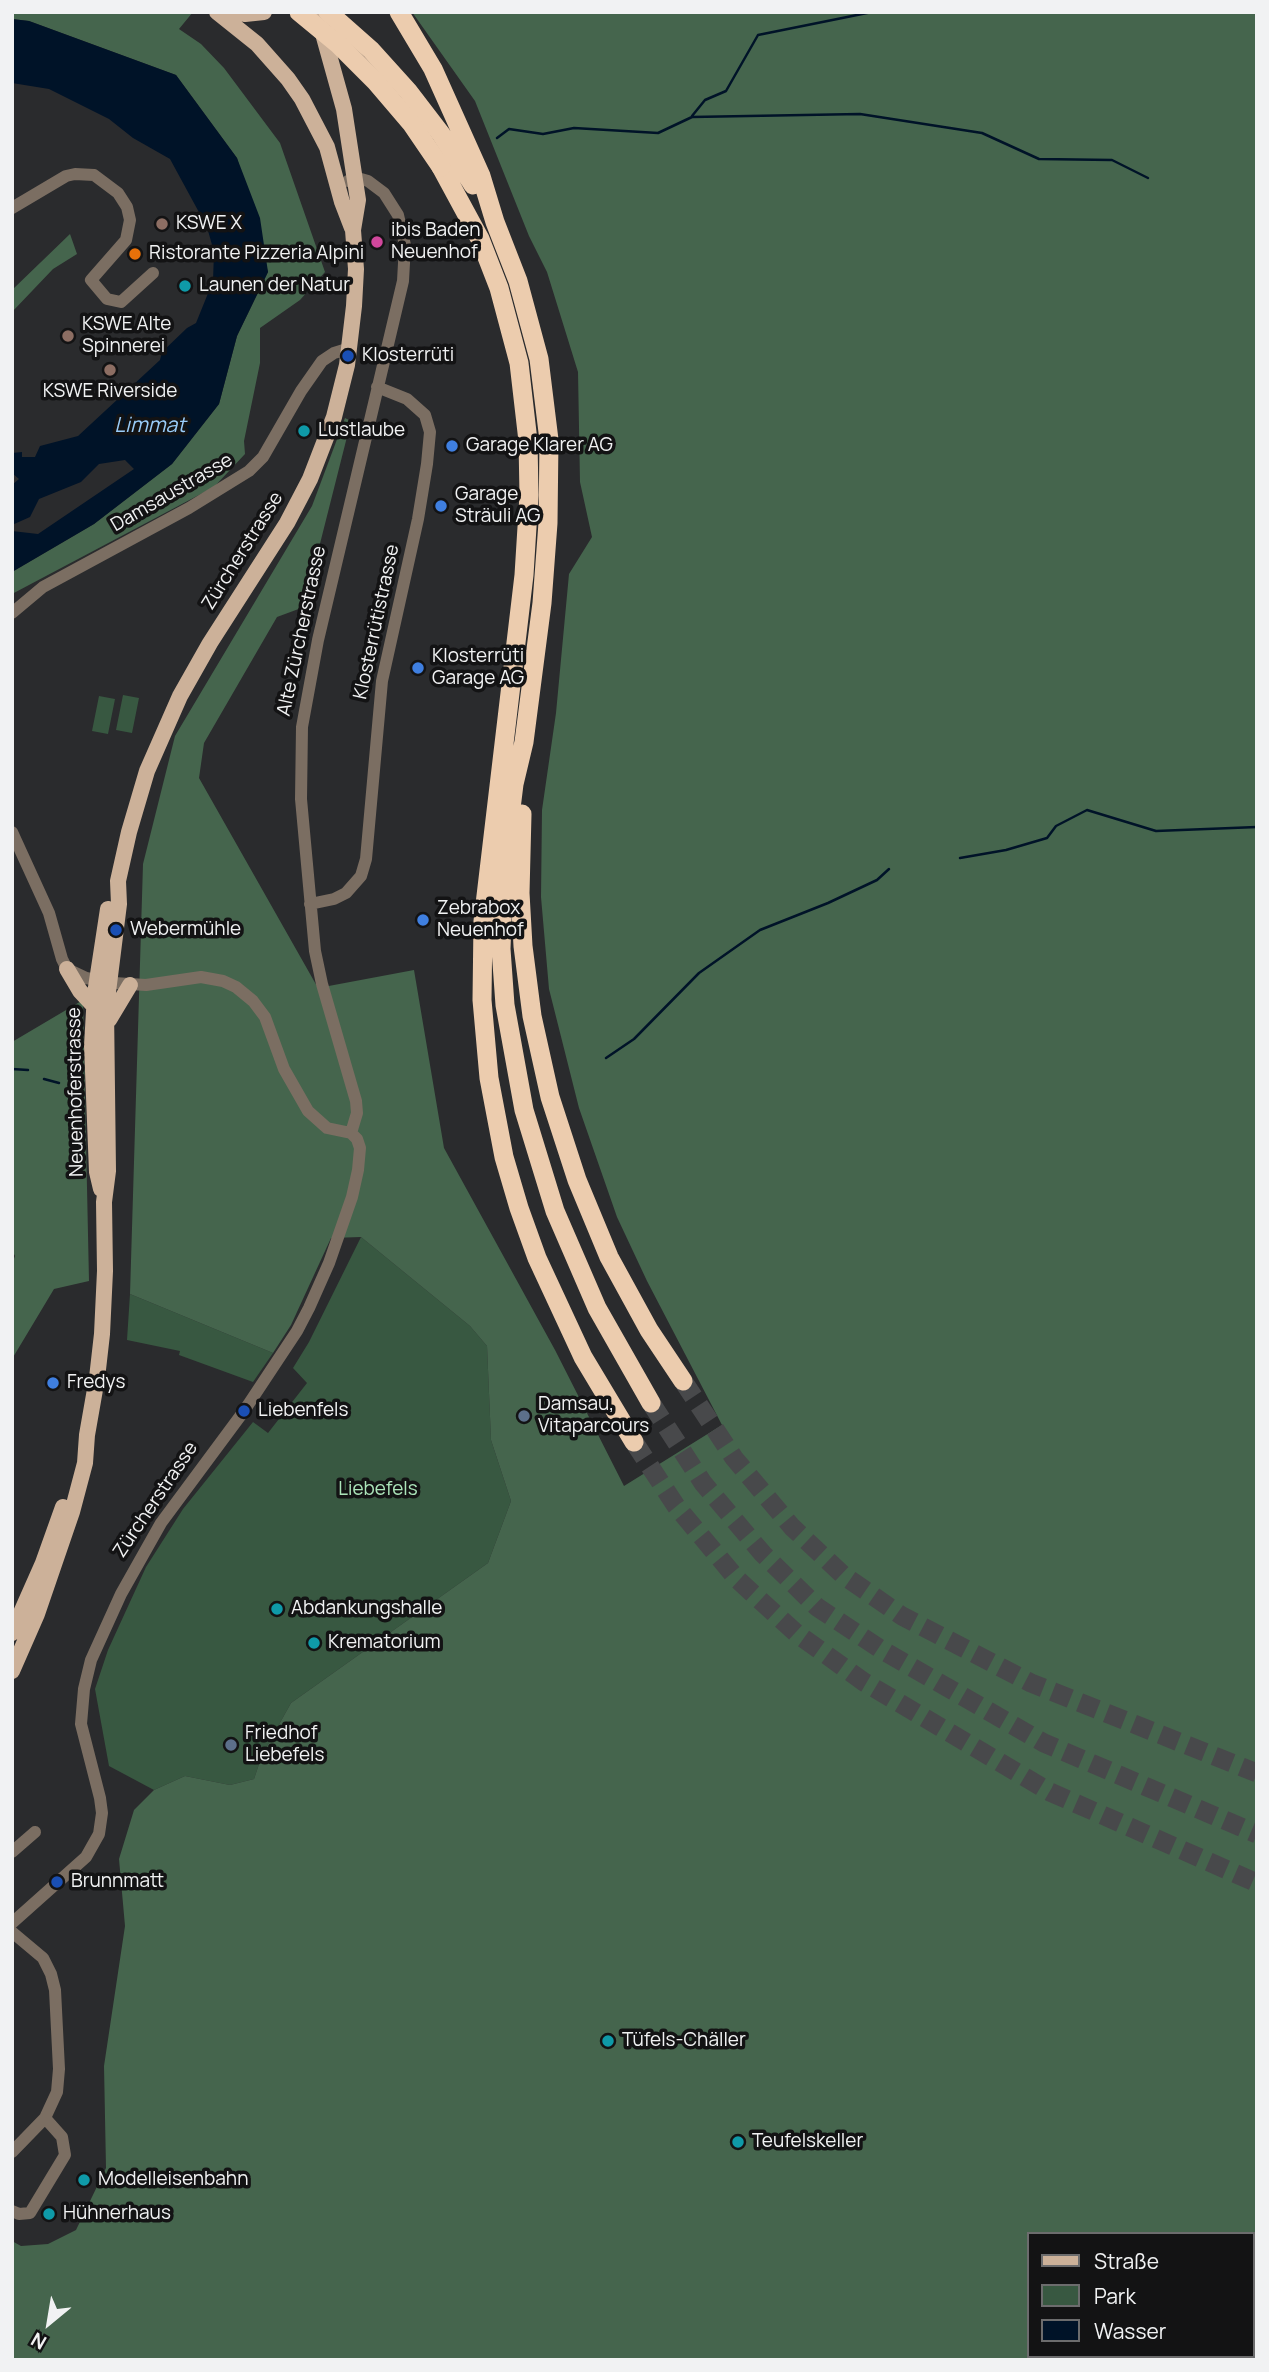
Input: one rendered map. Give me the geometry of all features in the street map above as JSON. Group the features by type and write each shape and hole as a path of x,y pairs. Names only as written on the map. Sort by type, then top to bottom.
{"highway":[{"path":"299,12 339,45 376,82 411,123 441,167 480,239 503,300 519,363 528,441 529,495 524,575 483,921 482,1000 489,1078 504,1157 537,1258 583,1357 634,1442"},
{"path":"328,12 389,70 435,126 495,222"},
{"path":"400,12 425,54 481,176 495,222 519,281 543,385 549,440 547,550 524,742 520,866 521,920 532,1016 543,1070 567,1154 598,1231 635,1306 683,1381"},
{"path":"524,742 514,784 504,864 501,921 502,977 513,1059 535,1149 565,1236 597,1308 651,1403"}],"main road":[{"path":"217,12 257,44 288,79 319,130 353,230"},
{"path":"238,12 264,12"},
{"path":"317,12 344,109 358,200 353,230"},
{"name":"Zürcherstrasse","path":"103,982 118,904 118,881 137,802 164,730 202,655 272,547 310,479 336,411 350,348 356,268 353,230"},
{"path":"67,969 80,991 94,1006"},
{"name":"Neuenhoferstrasse","path":"103,982 94,1006 93,1070 97,1172 104,1202"},
{"name":"Neuenhoferstrasse","path":"12,1671 37,1614 72,1512 85,1463 102,1335 104,1202 108,1171 103,982"},
{"path":"106,1026 130,985"},
{"name":"Neuenhoferstrasse","path":"12,1633 52,1537 87,1435"}],"street":[{"path":"12,208 66,176 94,175 118,192 127,207 130,220 125,240 91,280 107,299 121,302 153,273"},
{"name":"Alte Zürcherstrasse","path":"351,1133 357,1113 356,1101 315,951 300,770 305,702 403,281 403,229 393,204 375,186 361,179 355,180"},
{"path":"338,183 355,180"},
{"name":"Damsaustrasse","path":"12,612 43,587 189,508 249,471 263,457 301,391 323,361 334,353 350,348"},
{"name":"Klosterrütistrasse","path":"310,904 334,899 346,893 361,876 364,867 382,681 426,472 430,432 425,415 407,399 377,387"},
{"path":"12,832 49,913 67,969 103,982 130,985 201,977 223,981 242,991 265,1017 284,1069 308,1111 327,1128 351,1133"},
{"name":"Zürcherstrasse","path":"12,1923 86,1857 99,1835 102,1813 100,1797 81,1724 91,1660 121,1594 161,1523 244,1411 297,1332 309,1308 333,1252 352,1197 360,1148 351,1133"},
{"path":"12,1852 35,1832"},
{"path":"12,1932 43,1958 51,1974 59,2069 57,2092 45,2118 12,2152"},
{"path":"12,2211 19,2214 30,2213 65,2155 62,2137 45,2118"}],"green space":[{"path":"12,12 193,12 179,29 201,44 224,68 280,143 325,272 300,300 260,328 260,363 244,441 245,454 214,487 12,594 12,572 94,524 172,464 219,404 237,336 268,272 237,158 176,75 29,21 12,19"},
{"path":"412,12 1257,12 1257,2360 12,2360 12,2241 21,2246 48,2244 76,2230 106,2168 104,2066 125,1926 119,1859 134,1810 154,1790 185,1776 230,1785 254,1779 262,1755 291,1703 488,1563 511,1501 491,1440 487,1346 470,1326 361,1237 331,1238 291,1325 273,1353 130,1294 143,864 175,736 312,506 345,418 351,421 304,607 277,617 204,743 199,778 318,988 414,970 444,1148 555,1350 624,1486 722,1425 617,1217 579,1108 549,989 541,897 542,810 556,713 569,574 592,537 580,482 578,372 547,272 529,236 475,101"},
{"path":"70,234 77,254 53,269 12,312 12,290"},
{"path":"123,695 139,698 132,733 116,730"},
{"path":"99,696 115,699 108,734 92,731"},
{"path":"83,1000 89,1281 54,1289 12,1359 12,1264 15,1256 12,1250 12,1042"},
{"name":"Liebefels","path":"361,1237 470,1326 487,1346 491,1440 511,1501 488,1563 291,1703 262,1755 254,1779 230,1785 185,1776 154,1790 109,1766 95,1689 108,1650 146,1567 183,1509 253,1422 268,1433 307,1383 293,1368 309,1342"},
{"path":"130,1294 273,1353 253,1382 179,1355 180,1351 127,1340"}],"water":[{"name":"Limmat","path":"12,19 29,21 176,75 237,158 260,218 268,272 237,336 219,404 172,464 94,524 12,572 12,531 38,534 134,469 125,460 99,464 81,482 39,499 30,517 12,525 12,485 19,479 12,473 12,453 22,452 22,457 35,457 40,446 78,436 160,360 162,352 196,323 213,281 214,252 207,227 170,159 133,138 109,119 49,89 12,83"}],"waterway":[{"path":"692,116 705,100 726,91 758,35 872,12"},
{"path":"497,138 509,129 543,134 574,128 658,133 692,117 860,114 982,133 1039,159 1112,160 1148,178"},
{"path":"960,858 1006,850 1047,838 1056,826 1087,810 1156,831 1257,827"},
{"path":"606,1058 634,1039 699,973 760,930 877,880 889,869"},
{"path":"12,1069 28,1070"},
{"path":"44,1079 59,1083"}],"tunnel":[{"path":"683,1381 734,1458 792,1527 843,1575 902,1616 1031,1683 1257,1773"},
{"path":"651,1403 703,1483 763,1554 817,1607 882,1650 1044,1743 1257,1834"},
{"path":"634,1442 676,1506 737,1579 796,1633 864,1682 1050,1792 1257,1883"}],"place":[{"name":"KSWE X","path":"162,224"},
{"name":"ibis Baden Neuenhof","path":"377,242"},
{"name":"Ristorante Pizzeria Alpini","path":"135,254"},
{"name":"Launen der Natur","path":"185,286"},
{"name":"KSWE Alte Spinnerei","path":"68,336"},
{"name":"Klosterrüti","path":"348,356"},
{"name":"KSWE Riverside","path":"110,370"},
{"name":"Lustlaube","path":"304,431"},
{"name":"Garage Klarer AG","path":"452,446"},
{"name":"Garage Sträuli AG","path":"441,506"},
{"name":"Klosterrüti Garage AG","path":"418,668"},
{"name":"Zebrabox Neuenhof","path":"423,920"},
{"name":"Webermühle","path":"116,930"},
{"name":"Fredys","path":"53,1383"},
{"name":"Liebenfels","path":"244,1411"},
{"name":"Damsau, Vitaparcours","path":"524,1416"},
{"name":"Abdankungshalle","path":"277,1609"},
{"name":"Krematorium","path":"314,1643"},
{"name":"Friedhof Liebefels","path":"231,1745"},
{"name":"Brunnmatt","path":"57,1882"},
{"name":"Tüfels-Chäller","path":"608,2041"},
{"name":"Teufelskeller","path":"738,2142"},
{"name":"Modelleisenbahn","path":"84,2180"},
{"name":"Hühnerhaus","path":"49,2214"}]}
